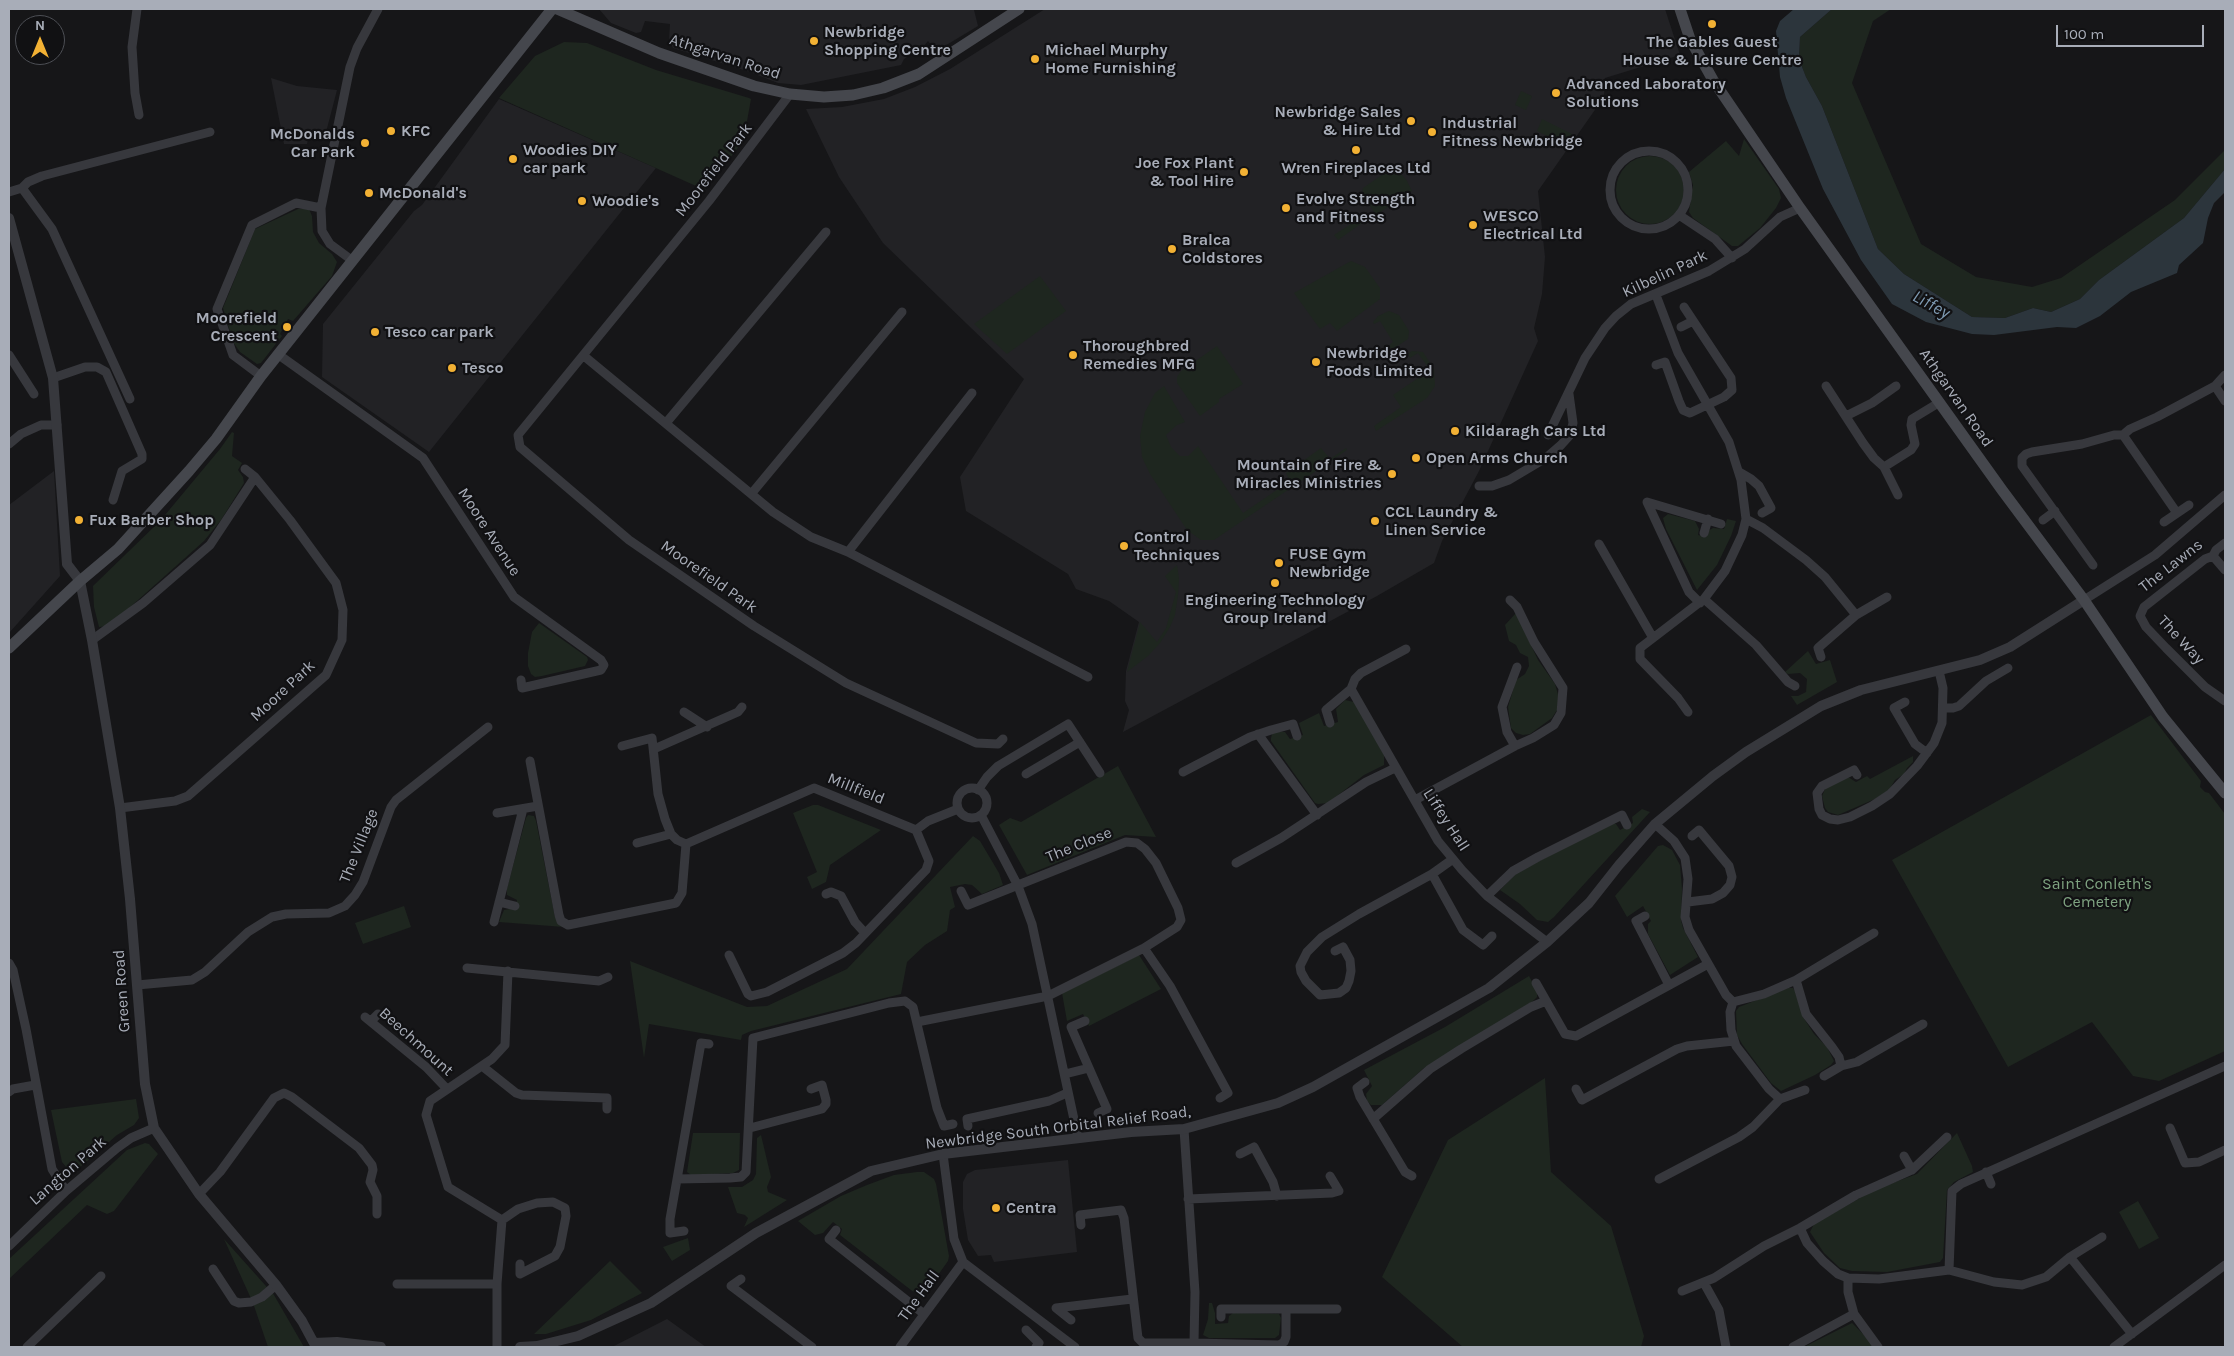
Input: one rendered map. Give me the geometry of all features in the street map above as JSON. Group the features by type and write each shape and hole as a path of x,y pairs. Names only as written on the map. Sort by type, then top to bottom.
{"main road":[{"path":"9,648 80,581 118,549 216,439 261,376 552,9"},
{"name":"Athgarvan Road","path":"557,9 659,53 754,86 790,94 824,96 853,95 883,88 919,74 1019,9"},
{"name":"Athgarvan Road","path":"1680,9 1690,39 1713,80 1800,208 2002,490 2084,600 2162,717 2225,793"}],"street":[{"path":"137,9 132,47 135,93 139,114"},
{"path":"353,261 330,244 322,231 321,208 350,67 357,48 378,9"},
{"name":"Moorefield Park","path":"790,94 716,192 518,435 520,448 629,540 754,626 846,683 976,743 998,744 1003,739"},
{"path":"9,192 22,188 28,182 42,176 210,132"},
{"path":"1643,152 1661,153 1672,159 1681,168 1688,188 1687,198 1679,215 1661,227 1649,229 1637,228 1626,222 1617,213 1610,196 1612,178 1617,167 1626,158 1643,152"},
{"path":"22,188 52,229 130,400"},
{"path":"261,376 233,355 217,309 252,225 296,203 321,208"},
{"name":"Kilbelin Park","path":"1548,434 1585,358 1610,322 1631,304 1710,271 1732,258 1757,239 1780,217 1800,208"},
{"path":"1679,215 1715,239 1732,258"},
{"path":"9,218 53,378 67,564 80,581"},
{"path":"666,423 826,232"},
{"path":"1656,295 1678,354 1729,442 1739,472 1746,519 1742,535 1725,571 1702,601 1640,648 1640,659 1678,698 1688,712"},
{"path":"1656,365 1666,362 1683,410 1690,413 1724,397 1732,390 1731,378 1684,307"},
{"path":"752,493 902,312"},
{"path":"1681,327 1693,321"},
{"path":"9,355 34,394"},
{"name":"Moore Avenue","path":"279,355 423,458 514,597 602,660 604,665 601,670 519,686"},
{"path":"584,356 773,512 811,537 848,552 1088,677"},
{"path":"53,378 85,367 96,366 106,372 142,454 142,459 122,471 113,500"},
{"path":"2092,565 2022,466 2022,458 2026,454 2123,435 2130,429 2215,386 2225,375"},
{"path":"1826,386 1874,458 1884,467 1898,495"},
{"path":"2215,386 2225,401"},
{"path":"1846,416 1893,391"},
{"path":"1479,486 1492,486 1509,480 1546,458 1561,445 1570,435 1573,423 1569,392"},
{"path":"848,552 972,393"},
{"path":"1884,467 1911,450 1915,439 1911,425 1912,419 1940,402"},
{"path":"9,444 22,434 41,425 57,425"},
{"path":"2123,435 2177,513"},
{"name":"Moore Park","path":"120,808 176,801 188,796 326,675 342,640 343,610 336,583 290,520 255,477 245,469"},
{"path":"1739,472 1751,478 1759,486 1771,508 1762,513"},
{"path":"92,640 143,603 210,545 255,477"},
{"path":"2084,600 2154,555 2225,494"},
{"path":"1721,524 1647,502 1689,592 1756,645 1788,682 1795,686"},
{"path":"2164,522 2189,505"},
{"path":"2043,520 2055,512"},
{"path":"1704,533 1708,519"},
{"path":"1746,519 1763,528 1806,560 1825,577 1856,616"},
{"name":"The Lawns","path":"2140,616 2144,607 2205,559 2212,556 2225,543"},
{"path":"1599,544 1653,638"},
{"path":"2212,556 2225,570"},
{"name":"Green Road","path":"80,581 92,640 120,808 130,899 145,1084 154,1128 199,1194 276,1285 302,1321 315,1345"},
{"path":"1821,657 1818,648 1856,616 1887,597"},
{"path":"1415,800 1514,746 1533,738 1554,725 1562,713 1562,688 1534,642 1518,607 1510,600"},
{"name":"Newbridge South Orbital Relief Road,","path":"520,1347 537,1346 578,1336 651,1304 756,1233 872,1172 943,1154 1078,1138 1184,1129 1278,1103 1313,1087 1490,988 1547,942 1589,902 1618,865 1655,824 1713,776 1746,752 1821,706 1861,690 1939,672 1984,658 2010,647 2084,600"},
{"name":"The Way","path":"2140,616 2146,627 2205,687 2225,701"},
{"path":"1330,723 1326,710 1351,689 1355,679 1361,673 1406,649"},
{"path":"1514,746 1503,718 1502,707 1517,667"},
{"path":"1944,708 1959,706 1986,681 2008,668"},
{"path":"1857,775 1854,770 1822,786 1817,794 1822,815 1838,820 1850,817 1872,806 1890,794 1927,753 1934,743 1942,723 1944,708 1943,688 1939,672"},
{"name":"Liffey Hall","path":"1351,689 1438,841 1452,859 1488,896 1547,942"},
{"path":"1905,702 1894,708 1915,744 1927,753"},
{"path":"654,749 707,727 738,712 742,707"},
{"path":"684,712 707,727"},
{"path":"978,790 998,766 1068,724 1100,773"},
{"path":"1183,772 1258,734 1293,724 1297,736"},
{"name":"The Village","path":"137,985 192,980 205,972 248,932 272,917 286,914 329,912 345,906 363,882 391,807 396,800 488,726"},
{"path":"1258,734 1317,815"},
{"path":"530,761 559,916 561,921 568,925 676,903 682,893 686,844 677,840 671,834 658,794 652,738 622,746"},
{"path":"1026,774 1080,742"},
{"path":"1236,863 1317,815 1366,782 1395,768"},
{"name":"Millfield","path":"686,844 814,788 916,830"},
{"path":"966,789 982,792 987,802 981,815 968,818 958,809 957,803 961,792 966,789"},
{"path":"497,813 538,806"},
{"path":"494,922 523,808"},
{"path":"729,955 748,994 755,995 767,992 843,953 865,933 928,866 928,855 916,830 928,820 958,809"},
{"path":"981,815 1018,886 1032,924 1078,1138"},
{"path":"1488,896 1513,871 1538,857 1622,815 1627,825"},
{"path":"1655,824 1674,842 1685,858 1688,879 1688,902 1685,917 1688,930 1726,995 1733,1002"},
{"path":"1688,902 1712,899 1723,893 1730,885 1732,876 1729,866 1699,830 1692,836"},
{"path":"637,843 671,834"},
{"name":"The Close","path":"917,1022 1048,996 1144,948 1177,928 1181,920 1178,908 1156,863 1138,843 1126,842 968,905 961,891"},
{"path":"1335,951 1343,947 1350,960 1352,971 1349,981 1346,988 1339,993 1320,995 1306,981 1301,972 1300,966 1307,952 1322,937 1359,914 1432,874 1452,859"},
{"path":"1432,874 1464,930 1483,945 1492,936"},
{"path":"826,894 831,892 841,896 855,922 865,933"},
{"path":"499,902 515,906"},
{"path":"1645,916 1636,920 1669,985"},
{"path":"1733,1002 1764,994 1796,980 1874,934"},
{"path":"1144,948 1170,986 1228,1093 1220,1098"},
{"path":"9,963 13,970 26,1029 52,1169 66,1191"},
{"path":"1536,983 1565,1034 1576,1036 1708,964"},
{"path":"467,968 599,981 608,977"},
{"name":"Beechmount","path":"502,1220 448,1187 426,1116 430,1101 492,1059 505,1045 508,971"},
{"path":"1796,980 1806,1014 1839,1057 1841,1066"},
{"path":"676,1179 741,1177 746,1172 750,1128 751,1047 753,1038 889,1003 905,1001 913,1007 921,1047 944,1126 953,1124"},
{"path":"1372,1119 1430,1069 1531,1007 1546,1001"},
{"path":"1733,1002 1730,1012 1736,1046 1769,1089 1780,1099"},
{"name":"Beechmount","path":"378,1014 368,1019 426,1067 448,1089"},
{"path":"1085,1021 1070,1026 1107,1109 1098,1113"},
{"path":"1824,1076 1841,1066 1857,1062 1923,1024"},
{"path":"1576,1089 1582,1100 1678,1049 1687,1046 1734,1041"},
{"path":"684,1231 670,1233 676,1179 701,1043 709,1044"},
{"path":"482,1066 516,1094 522,1096 607,1098 607,1109"},
{"path":"1949,1270 1952,1191 1961,1184 2225,1066"},
{"path":"1065,1074 1089,1068"},
{"path":"1365,1082 1357,1088 1360,1097 1405,1172 1412,1176"},
{"path":"9,1092 13,1089 35,1085"},
{"path":"750,1128 822,1109 826,1104 822,1086 811,1089"},
{"path":"1659,1179 1739,1137 1753,1127 1780,1099 1805,1090"},
{"path":"968,1126 967,1119 1049,1100 1067,1093"},
{"path":"199,1194 220,1172 274,1098 281,1094 292,1097 358,1148 372,1165 373,1170 370,1182 377,1196 377,1214"},
{"name":"Langton Park","path":"9,1246 66,1191 130,1138 154,1128"},
{"path":"2170,1128 2185,1163 2199,1162 2225,1150"},
{"path":"1184,1129 1195,1292 1194,1343"},
{"path":"1682,1291 1704,1284 1764,1246 1800,1228 1856,1195 1912,1170 1947,1137"},
{"path":"1240,1154 1254,1147 1273,1182 1278,1196"},
{"path":"943,1154 954,1239 963,1262 1075,1347"},
{"path":"1904,1156 1912,1170"},
{"path":"1986,1172 1991,1184"},
{"path":"1188,1199 1278,1196 1339,1191 1330,1176"},
{"path":"497,1347 497,1284 502,1220 518,1209 537,1203 554,1202 565,1208 566,1216 560,1247 555,1256 520,1274 520,1264"},
{"path":"1081,1225 1080,1215 1118,1209 1124,1213 1132,1298 1138,1338 1143,1343 1279,1345 1284,1342 1286,1336 1286,1309"},
{"path":"1800,1228 1807,1243 1823,1261 1838,1274 1848,1278 1879,1279 1949,1270 1994,1282 2022,1285 2046,1277 2070,1257 2102,1237"},
{"path":"836,1230 829,1239 924,1314"},
{"path":"2070,1257 2132,1334"},
{"name":"The Hall","path":"900,1347 963,1262"},
{"path":"2114,1347 2225,1265"},
{"path":"213,1269 234,1302 239,1303 262,1297 276,1285"},
{"path":"28,1347 101,1276"},
{"path":"1848,1278 1848,1292 1854,1314 1878,1347"},
{"path":"741,1279 731,1286 812,1347"},
{"path":"397,1284 497,1284"},
{"path":"1704,1284 1719,1310 1726,1347"},
{"path":"1071,1320 1056,1308 1132,1298"},
{"path":"1221,1316 1221,1309 1337,1309"},
{"path":"1793,1347 1854,1314"},
{"path":"1026,1330 1039,1343 1036,1347"},
{"path":"315,1345 336,1342 381,1347"}],"shaded area":[{"name":"Newbridge Shopping Centre","path":"599,9 976,9 974,10 978,26 938,50 935,50 928,41 923,47 904,59 901,65 801,85 778,83 750,72 673,48 669,40 670,24 645,21 641,32 636,33 611,23"},
{"path":"1045,9 1665,9 1680,55 1605,78 1604,97 1538,191 1545,257 1542,294 1534,328 1538,341 1479,471 1442,541 1434,563 1377,596 1123,732 1129,710 1125,701 1126,671 1139,622 1109,601 1076,589 1068,574 966,511 960,477 1024,379 883,243 839,177 806,109 842,107 884,99 915,87 950,69"},
{"path":"271,78 297,86 337,90 324,140 309,135 307,144 284,144"},
{"path":"499,99 656,168 429,452 322,377 323,324 414,211 422,205"},
{"path":"54,471 60,576 9,633 9,505"},
{"path":"1068,1160 1077,1252 994,1262 991,1255 978,1256 968,1240 963,1209 963,1182 967,1174 975,1170"},
{"path":"667,1319 706,1347 612,1347"}],"green space":[{"path":"1832,9 1891,9 1873,21 1852,83 1921,244 1976,277 2032,287 2061,278 2175,200 2225,150 2225,169 2184,218 2099,280 2080,299 2051,312 2033,308 2005,318 1972,317 1904,274 1878,249 1822,106 1806,77 1799,59 1800,37"},
{"path":"564,42 587,43 656,70 749,98 751,99 747,121 751,131 705,190 499,98 535,56"},
{"path":"1521,91 1532,96 1526,110 1515,105"},
{"path":"1542,119 1572,134 1565,145 1537,131"},
{"path":"1744,139 1779,189 1781,198 1776,208 1760,228 1738,246 1732,246 1693,218 1689,212 1693,185 1689,172 1726,141 1739,156"},
{"path":"1650,156 1663,159 1674,166 1681,177 1684,190 1681,203 1674,214 1663,221 1650,224 1637,221 1626,214 1619,203 1616,190 1619,177 1626,166 1637,159"},
{"path":"1395,166 1412,191 1376,215 1362,194 1363,188"},
{"path":"298,209 309,209 312,216 313,232 319,243 332,254 337,262 332,276 293,321 288,319 280,334 282,336 261,363 257,364 240,352 233,342 223,308 255,229"},
{"path":"1362,217 1365,221 1338,240 1334,235"},
{"path":"1351,261 1365,267 1380,288 1380,299 1337,331 1330,323 1320,329 1294,293"},
{"path":"1040,276 1066,311 1007,354 974,324"},
{"path":"1389,311 1399,315 1409,331 1408,339 1393,349 1387,347 1393,342 1380,321 1374,324 1373,322 1378,316"},
{"path":"1217,346 1243,384 1219,399 1219,402 1200,416 1177,383 1177,377 1181,371"},
{"path":"1412,351 1423,352 1434,369 1435,386 1427,398 1376,431 1374,426 1401,407 1393,395 1430,370 1418,353 1410,358 1408,354"},
{"path":"1164,386 1185,422 1177,425 1166,435 1171,447 1180,456 1188,456 1198,446 1243,513 1290,481 1286,473 1321,448 1330,459 1346,448 1347,450 1214,540 1201,540 1187,530 1150,474 1142,457 1140,436 1145,412 1155,393"},
{"path":"232,432 234,433 232,456 242,463 238,470 243,477 244,483 221,520 204,541 109,626 99,627 94,607 93,586 160,521"},
{"path":"1668,514 1695,521 1699,529 1698,535 1706,537 1708,531 1713,528 1724,529 1727,519 1736,521 1717,565 1697,590 1666,529 1663,518"},
{"path":"1177,565 1179,579 1178,595 1175,615 1170,627 1160,643 1148,656 1127,672 1140,622 1157,642 1166,628 1176,592 1165,576"},
{"path":"1516,613 1538,660 1555,684 1559,698 1557,710 1552,718 1530,734 1523,735 1516,733 1511,728 1508,707 1516,680 1525,674 1529,666 1528,657 1520,653 1516,645 1509,641 1505,625"},
{"path":"539,623 587,657 588,660 585,666 542,676 535,677 531,674 528,666 528,653 532,632"},
{"path":"1808,651 1816,664 1830,660 1837,682 1797,705 1791,696 1798,696 1806,692 1807,679 1800,673 1788,674 1785,672"},
{"path":"1345,700 1354,702 1362,714 1384,755 1384,765 1364,775 1328,803 1318,804 1315,803 1271,741 1272,734 1277,731 1285,732 1290,739 1303,735 1299,723 1319,713 1324,726 1338,722 1336,709"},
{"name":"Saint Conleth's Cemetery","path":"2151,715 2201,781 2200,787 2209,793 2225,814 2225,1051 2159,1081 2133,1076 2092,1022 2008,1067 1892,860"},
{"path":"1913,756 1913,762 1904,774 1895,780 1889,790 1875,799 1838,815 1828,812 1825,808 1822,796 1826,787 1848,777 1856,782 1867,776 1870,779"},
{"path":"1118,766 1156,837 1125,835 1027,875 999,825 1010,818 1021,822"},
{"path":"813,805 818,805 881,830 830,865 826,882 812,889 807,877 817,872 793,813"},
{"path":"1642,809 1650,812 1548,922 1537,920 1520,904 1500,890 1517,873 1589,834 1613,823 1620,830 1633,823 1632,817"},
{"path":"528,815 534,816 536,821 555,917 564,927 499,922 504,910 515,908 517,900 507,895 507,888"},
{"path":"973,836 980,841 999,873 1003,885 982,894 972,885 965,884 950,887 955,907 950,910 947,931 925,945 907,962 901,994 751,1031 742,1035 741,1040 649,1024 644,1058 630,961 747,1007 767,1006 847,969"},
{"path":"1663,845 1672,850 1680,865 1682,889 1681,920 1683,928 1698,957 1670,975 1648,934 1648,924 1651,921 1643,906 1627,917 1615,896 1658,846"},
{"path":"404,906 411,927 363,944 355,923"},
{"path":"1139,955 1161,989 1089,1026 1083,1014 1067,1021 1062,993"},
{"path":"1529,976 1537,991 1537,997 1532,1002 1424,1068 1382,1105 1371,1105 1367,1101 1366,1094 1372,1086 1364,1070 1445,1027"},
{"path":"1788,988 1793,988 1795,991 1803,1017 1814,1034 1827,1047 1834,1061 1815,1075 1781,1091 1771,1083 1742,1044 1737,1035 1736,1011 1739,1007"},
{"path":"1545,1078 1551,1172 1611,1226 1644,1336 1641,1347 1463,1347 1382,1277 1448,1140"},
{"path":"136,1099 139,1118 134,1125 117,1135 78,1169 67,1168 62,1162 51,1110"},
{"path":"693,1133 740,1133 739,1170 733,1173 691,1175 687,1172"},
{"path":"1957,1133 1973,1172 1954,1182 1947,1190 1943,1258 1940,1262 1887,1272 1852,1271 1840,1268 1824,1253 1810,1232 1814,1224 1876,1189 1917,1174"},
{"path":"761,1135 771,1177 767,1187 768,1192 787,1200 744,1227 748,1218 737,1213 728,1187 742,1187 753,1180 756,1174 757,1138"},
{"path":"145,1143 149,1144 158,1154 114,1211 107,1214 87,1205 9,1279 9,1259 127,1150"},
{"path":"924,1172 934,1179 936,1184 949,1256 948,1261 923,1296 920,1297 840,1235 842,1229 833,1222 823,1233 815,1235 798,1221 841,1196 867,1185 894,1175"},
{"path":"2138,1201 2159,1238 2139,1249 2119,1212"},
{"path":"688,1238 690,1250 672,1261 663,1247"},
{"path":"224,1239 274,1295 304,1347 268,1347 253,1303"},
{"path":"610,1261 642,1293 591,1320 546,1334 534,1334"},
{"path":"1209,1303 1212,1303 1215,1313 1215,1324 1228,1323 1229,1316 1233,1313 1279,1314 1281,1318 1279,1335 1275,1338 1209,1338 1203,1335 1208,1319"},
{"path":"1852,1323 1875,1347 1804,1347"}],"water":[{"name":"Liffey","path":"1794,9 1832,9 1800,37 1799,59 1806,77 1822,106 1878,249 1904,274 1972,317 2005,318 2033,308 2051,312 2080,299 2099,280 2184,218 2225,169 2225,192 2214,203 2208,218 2203,243 2179,265 2177,273 2131,292 2100,316 2076,328 2057,327 1994,335 1972,334 1926,322 1892,304 1861,260 1823,189 1786,98 1780,77 1776,31 1780,21"}],"place":[{"name":"The Gables Guest House & Leisure Centre","path":"1712,24"},
{"name":"Newbridge Shopping Centre","path":"814,41"},
{"name":"Michael Murphy Home Furnishing","path":"1035,59"},
{"name":"Advanced Laboratory Solutions","path":"1556,93"},
{"name":"Newbridge Sales & Hire Ltd","path":"1411,121"},
{"name":"KFC","path":"391,131"},
{"name":"Industrial Fitness Newbridge","path":"1432,132"},
{"name":"McDonalds Car Park","path":"365,143"},
{"name":"Wren Fireplaces Ltd","path":"1356,150"},
{"name":"Woodies DIY car park","path":"513,159"},
{"name":"Joe Fox Plant & Tool Hire","path":"1244,172"},
{"name":"McDonald's","path":"369,193"},
{"name":"Woodie's","path":"582,201"},
{"name":"Evolve Strength and Fitness","path":"1286,208"},
{"name":"WESCO Electrical Ltd","path":"1473,225"},
{"name":"Bralca Coldstores","path":"1172,249"},
{"name":"Moorefield Crescent","path":"287,327"},
{"name":"Tesco car park","path":"375,332"},
{"name":"Thoroughbred Remedies MFG","path":"1073,355"},
{"name":"Newbridge Foods Limited","path":"1316,362"},
{"name":"Tesco","path":"452,368"},
{"name":"Kildaragh Cars Ltd","path":"1455,431"},
{"name":"Open Arms Church","path":"1416,458"},
{"name":"Mountain of Fire & Miracles Ministries","path":"1392,474"},
{"name":"Fux Barber Shop","path":"79,520"},
{"name":"CCL Laundry & Linen Service","path":"1375,521"},
{"name":"Control Techniques","path":"1124,546"},
{"name":"FUSE Gym Newbridge","path":"1279,563"},
{"name":"Engineering Technology Group Ireland","path":"1275,583"},
{"name":"Centra","path":"996,1208"}]}
